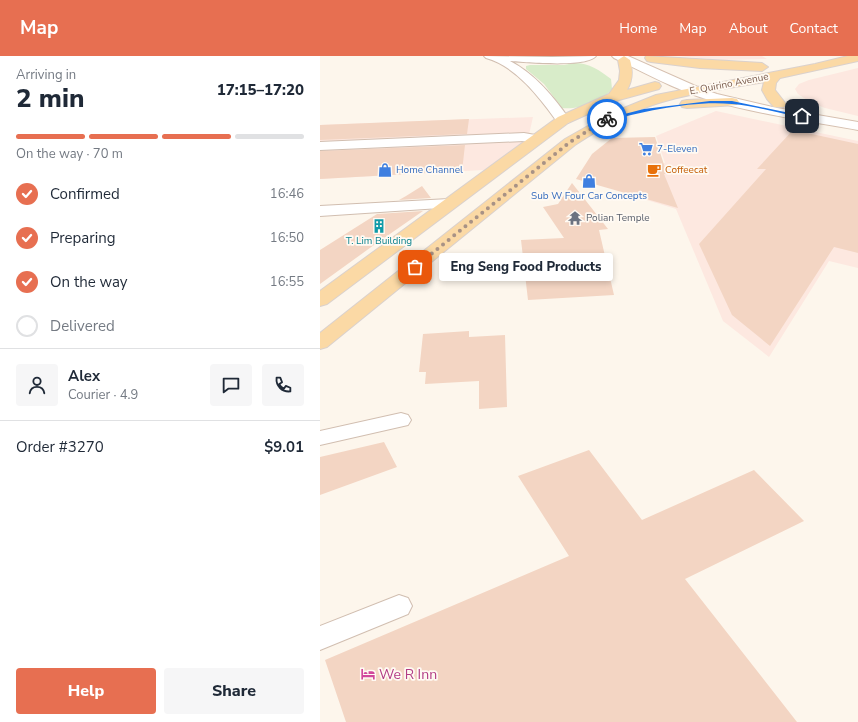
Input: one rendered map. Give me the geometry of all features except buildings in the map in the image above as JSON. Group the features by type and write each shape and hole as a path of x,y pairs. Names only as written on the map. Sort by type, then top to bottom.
{"main road":[{"path":"491,56 552,61 590,56"},
{"path":"491,56 529,78 539,88 563,120"},
{"name":"E. Quirino Avenue","path":"320,343 570,142 605,120 699,80 814,56"},
{"path":"649,57 700,64 762,67"},
{"path":"649,57 699,80 732,102"},
{"name":"E. Quirino Avenue","path":"699,80 720,86 858,57"},
{"path":"621,58 675,82 699,80"},
{"path":"614,97 626,82 627,70 621,58"},
{"path":"778,75 772,79 768,88 769,94 779,104"},
{"name":"E. Quirino Avenue","path":"320,300 536,138 563,120 614,97 675,82"},
{"path":"720,86 830,121"},
{"path":"605,120 624,114 665,106 732,102 858,126"},
{"path":"320,211 448,204"}],"lane":[{"path":"320,146 524,137 536,138"},
{"path":"320,438 401,420"},
{"path":"320,638 398,606"}],"shaded area":[{"path":"678,56 762,56 767,59 723,60"},
{"path":"858,68 858,116 825,108 810,102 798,94 795,89 799,84 809,80"},
{"path":"716,111 858,141 858,268 829,261 769,357 723,321 676,209 624,193 614,165 665,163 656,136"},
{"path":"533,117 528,139 484,170 320,179 320,125"}],"green space":[{"path":"574,63 590,66 611,79 612,89 602,98 589,104 575,108 562,108 544,84 526,69 526,66 530,65 564,65"}],"way so far":[{"path":"415,267 570,142 607,119"}],"place":[{"name":"7-Eleven","path":"646,149"},
{"name":"Home Channel","path":"385,170"},
{"name":"Coffeecat","path":"654,170"},
{"name":"Sub W Four Car Concepts","path":"589,181"},
{"name":"Polian Temple","path":"575,218"},
{"name":"T. Lim Building","path":"379,226"},
{"name":"Eng Seng Food Products","path":"415,267"},
{"name":"We R Inn","path":"368,674"}],"route":[{"path":"607,119 665,106 710,102 732,102 802,116"}]}
